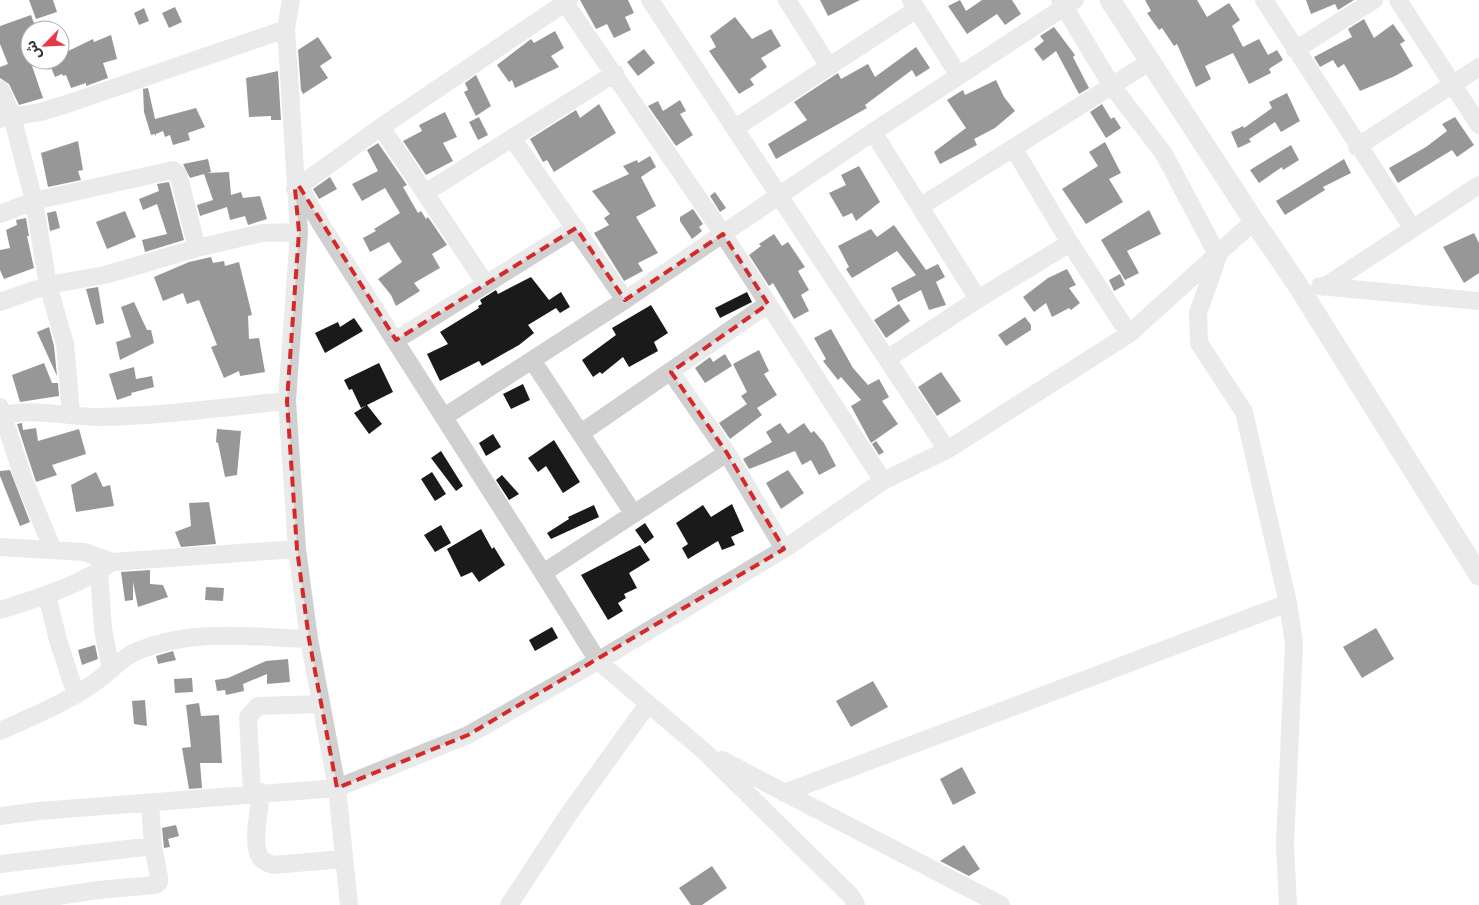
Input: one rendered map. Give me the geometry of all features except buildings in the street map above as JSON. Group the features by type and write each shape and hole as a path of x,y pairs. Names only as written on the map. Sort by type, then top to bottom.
{"street":[{"path":"291,0 286,28 299,232 287,401 298,549 309,639 337,788 349,905"},
{"path":"650,0 946,450"},
{"path":"787,0 828,65"},
{"path":"1110,0 1297,284 1479,575"},
{"path":"1264,0 1357,147 1413,229"},
{"path":"1295,50 1374,0"},
{"path":"1398,0 1479,125"},
{"path":"297,187 381,127 566,1 722,234 883,481"},
{"path":"444,416 625,300 1066,2 1112,86 1164,154 1218,256 1198,313 1199,343 1244,412 1288,603 1294,642 1285,844 1288,905"},
{"path":"735,128 914,5 959,76"},
{"path":"6,117 40,112 66,104 286,28"},
{"path":"921,206 1151,61"},
{"path":"1357,147 1479,67"},
{"path":"426,193 614,73"},
{"path":"0,90 6,117 34,201 48,285 64,344 71,413"},
{"path":"381,127 485,283"},
{"path":"874,132 978,299"},
{"path":"512,138 625,300"},
{"path":"1014,149 1070,243 1129,334"},
{"path":"0,214 34,201 173,170 178,174 197,248"},
{"path":"1324,287 1479,186"},
{"path":"297,187 396,340 598,661 705,752 852,897 856,905"},
{"path":"0,816 39,811 337,788 468,735 598,661 784,549 883,481 946,450 1129,334 1218,256 1254,221"},
{"path":"396,340 576,228"},
{"path":"0,302 48,285 105,275 197,248 262,233 299,232"},
{"path":"887,359 978,299 1070,243"},
{"path":"1297,284 1479,301"},
{"path":"581,433 768,304"},
{"path":"532,360 633,513"},
{"path":"671,372 727,453 784,549"},
{"path":"53,550 24,480 1,413 34,411 107,416 188,411 287,401"},
{"path":"543,573 727,453"},
{"path":"0,547 84,552 105,566"},
{"path":"0,610 47,595 105,566 298,549"},
{"path":"105,566 103,630 111,670"},
{"path":"47,595 58,640 76,695"},
{"path":"784,793 1288,603"},
{"path":"0,731 76,695 100,680 136,652 179,638 222,635 309,639"},
{"path":"321,704 258,706 252,710 248,717 257,793 256,838 259,856 264,861 274,865 344,859"},
{"path":"509,905 568,815 648,704"},
{"path":"705,752 1001,905"},
{"path":"0,905 98,890 156,885 159,882 159,877 153,846 150,803"},
{"path":"0,864 153,846"}],"highlighted area":[{"path":"299,186 396,340 576,228 625,300 723,234 768,304 671,372 727,453 784,549 468,735 337,788 309,639 297,549 287,401 299,232 295,189"}]}
